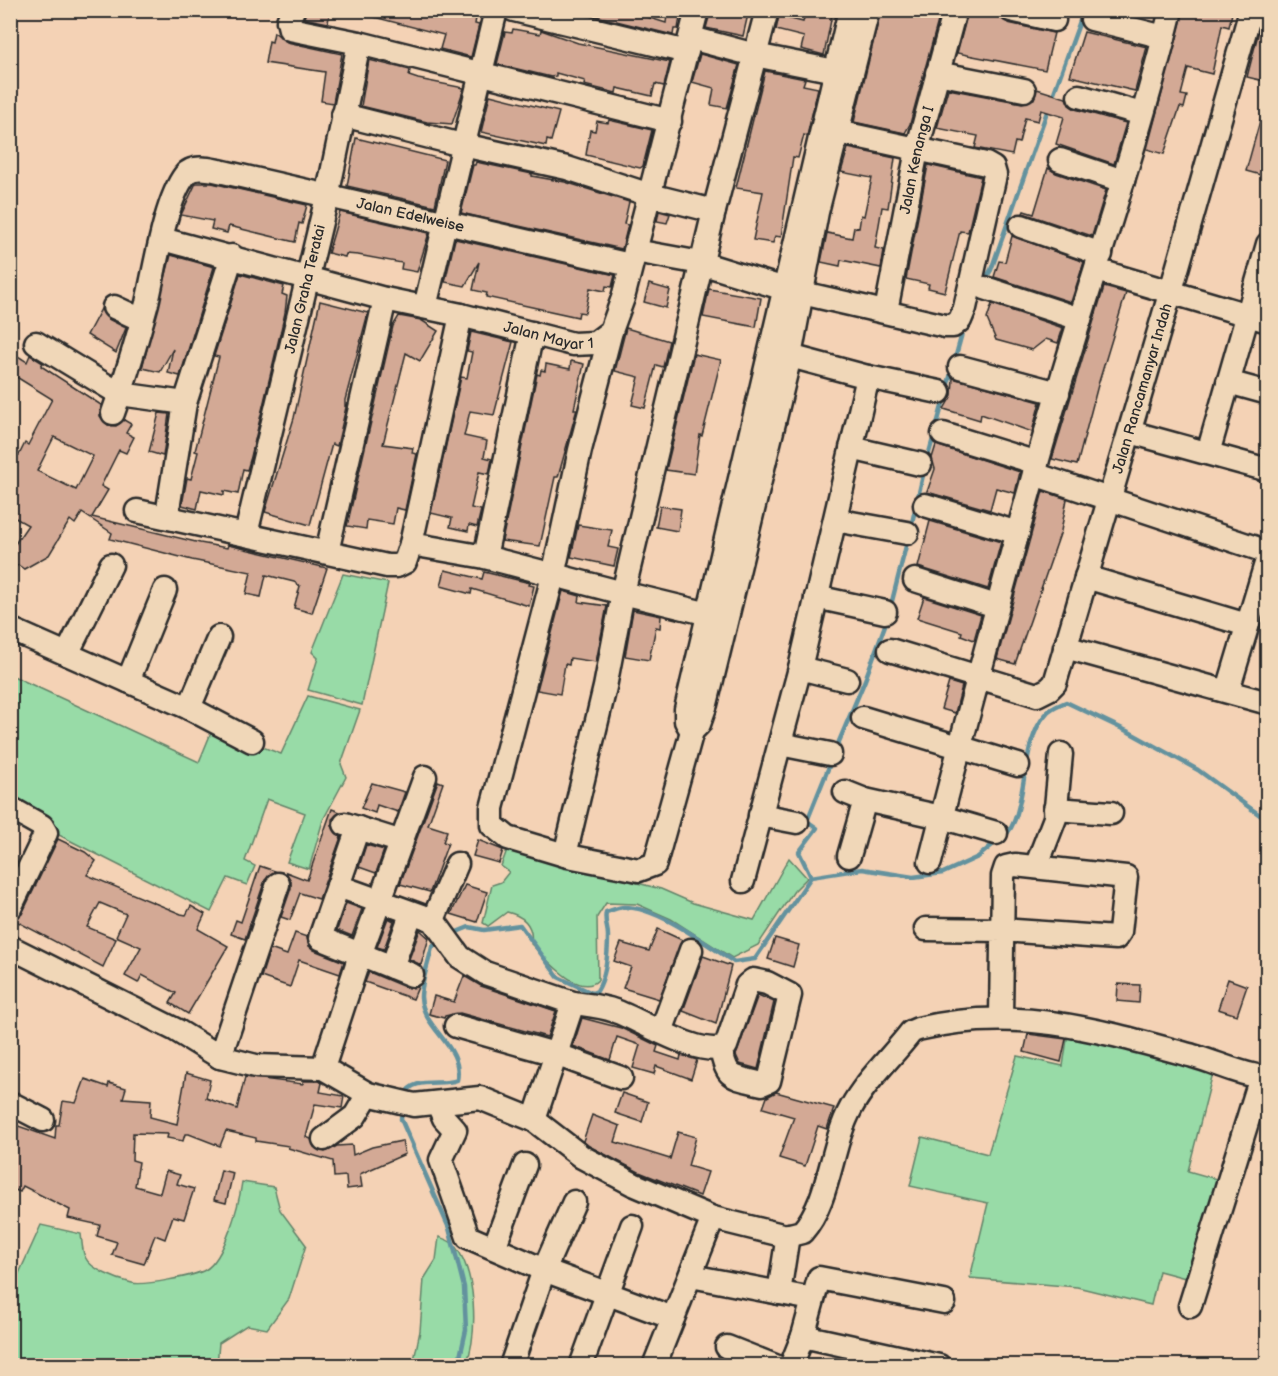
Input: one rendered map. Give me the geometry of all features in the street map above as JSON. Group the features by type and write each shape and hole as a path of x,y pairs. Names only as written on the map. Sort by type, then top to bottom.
{"street":[{"path":"293,10 288,21 290,28 359,43 670,121"},
{"path":"425,307 443,223 496,10"},
{"path":"514,10 843,73"},
{"name":"Jalan Mayar 1","path":"162,239 385,299 583,345 595,343 611,331 623,298 697,10"},
{"path":"565,855 605,687 623,593 701,264 766,10"},
{"path":"611,331 580,450 553,576 492,808 492,825 508,838 565,855 639,870 655,864 692,731 703,715 717,616 794,291 817,212 830,131 843,73 850,10"},
{"path":"843,73 868,10"},
{"name":"Jalan Kenanga I","path":"886,311 917,150 955,10"},
{"path":"1011,10 1054,20"},
{"path":"930,862 996,606 1035,469 1123,181 1171,10"},
{"name":"Jalan Rancamanyar Indah","path":"977,676 1040,694 1055,683 1130,432 1251,10"},
{"path":"1092,19 1164,37"},
{"name":"Jalan Graha Teratai","path":"246,534 327,197 359,43"},
{"path":"937,73 1024,90"},
{"path":"1079,96 1142,114"},
{"path":"343,114 567,168 650,195 714,211"},
{"path":"830,131 917,150"},
{"name":"Jalan Edelweise","path":"162,239 175,194 186,173 208,169 443,223 632,258 701,264 794,291 953,326 960,320 965,308 995,175 993,168 986,164 917,150"},
{"path":"1060,160 1123,181"},
{"path":"1021,226 1170,294 1257,318"},
{"path":"116,404 142,320 162,239"},
{"path":"1208,453 1228,382 1257,318 1268,244"},
{"path":"166,515 185,403 232,256"},
{"path":"985,288 1080,319"},
{"path":"327,552 385,299"},
{"path":"114,308 142,320"},
{"path":"136,511 166,515 398,566 405,562 411,544 461,315"},
{"path":"485,557 532,333"},
{"path":"36,343 116,404 185,403"},
{"path":"780,353 868,377 939,392"},
{"path":"960,367 1058,393"},
{"path":"742,881 800,669 868,377"},
{"path":"1228,382 1268,393"},
{"path":"1130,432 1268,470"},
{"path":"943,434 1109,500 1268,552"},
{"path":"851,448 920,464"},
{"path":"925,505 1018,533"},
{"path":"836,520 907,534"},
{"path":"411,544 485,557 717,616"},
{"path":"1228,690 1268,557"},
{"path":"67,654 111,565"},
{"path":"1086,577 1247,625"},
{"path":"915,580 996,606"},
{"path":"128,681 165,590"},
{"path":"816,597 885,612"},
{"path":"10,629 189,708 252,741"},
{"path":"189,708 219,637"},
{"path":"1065,647 1228,690 1268,703"},
{"path":"890,651 977,676"},
{"path":"800,669 847,680"},
{"path":"863,717 1018,765"},
{"path":"780,744 830,754"},
{"path":"1036,867 1048,840 1055,808 1061,754"},
{"path":"323,1068 360,955 425,777"},
{"path":"849,856 855,796 996,833"},
{"path":"10,808 42,826 46,833 10,908"},
{"path":"1055,808 1111,813"},
{"path":"760,815 797,822"},
{"path":"402,842 351,826 338,886 313,935 402,971 457,864"},
{"path":"926,929 1002,930 1119,936 1126,877 1015,865 1006,867 1003,876 1002,930 1001,1017"},
{"path":"220,1057 278,884"},
{"path":"338,886 428,921 454,949 485,973 573,1003 616,1011 697,1045 721,1049"},
{"path":"10,947 176,1030 220,1057 256,1066 323,1068 368,1094 405,1103 438,1104 480,1098 534,1120 582,1157 633,1184 713,1218 788,1235 802,1232 816,1211 837,1142 851,1108 912,1032 924,1027 1001,1017 1094,1029 1206,1060 1247,1076 1264,1078 1190,1306"},
{"path":"662,1032 691,950"},
{"path":"534,1120 573,1003"},
{"path":"456,1026 555,1054 621,1078"},
{"path":"324,1139 355,1116 368,1094"},
{"path":"10,1103 43,1120"},
{"path":"438,1104 444,1118 455,1131 441,1160 468,1237 544,1270 674,1318"},
{"path":"494,1248 525,1165"},
{"path":"511,1365 544,1270 574,1202"},
{"path":"654,1365 713,1218"},
{"path":"581,1365 632,1226"},
{"path":"779,1293 788,1235"},
{"path":"691,1276 812,1299"},
{"path":"791,1365 803,1336 818,1281 823,1277 944,1302"},
{"path":"803,1336 939,1365"},
{"path":"727,1347 775,1365"}],"green space":[{"path":"343,574 388,583 362,705 308,690 318,658 312,652"},
{"path":"11,675 199,762 213,728 281,754 308,696 360,710 341,764 346,777 323,820 309,869 287,862 305,813 267,799 245,861 255,866 247,885 228,878 211,912 59,835 11,806"},
{"path":"507,850 661,889 693,903 754,920 789,858 807,878 794,891 758,945 732,958 671,919 637,904 606,903 597,917 598,980 590,984 581,984 553,966 531,944 531,932 523,919 507,912 488,926 483,923 492,885 501,882 509,872 501,866"},
{"path":"1068,1033 1214,1069 1188,1171 1220,1180 1193,1280 1159,1271 1151,1305 1077,1287 970,1278 988,1203 910,1186 922,1137 988,1154 1017,1056 1063,1066"},
{"path":"242,1182 274,1187 280,1210 306,1245 289,1299 267,1329 247,1325 219,1343 217,1365 11,1365 11,1279 16,1280 41,1225 81,1234 83,1251 88,1262 99,1270 126,1282 138,1284 180,1278 205,1270 219,1255 230,1230"},
{"path":"439,1237 450,1241 455,1246 468,1272 474,1321 466,1365 413,1365 420,1331 424,1279 436,1260"}],"building":[{"path":"306,10 330,10 328,23 304,18"},
{"path":"367,10 425,10 476,18 475,24 479,25 471,57 440,49 444,35 366,15"},
{"path":"593,10 625,10 666,23 667,15 680,17 678,29 674,29 673,35 592,15"},
{"path":"711,10 749,10 743,36 706,28"},
{"path":"806,10 833,10 824,55 801,49 804,37 776,30 779,16 803,22"},
{"path":"881,10 941,10 910,124 905,133 854,122"},
{"path":"1184,10 1232,10 1232,13 1229,27 1222,25 1212,74 1188,68 1181,95 1187,96 1184,108 1180,107 1164,154 1147,149"},
{"path":"1264,11 1268,11 1268,82 1247,77"},
{"path":"968,12 994,17 994,13 1008,23 1054,33 1045,70 957,53"},
{"path":"513,29 540,34 541,30 578,43 670,62 664,86 655,84 652,96 617,88 616,93 584,85 585,81 556,73 556,76 551,77 497,64 505,32 512,33"},
{"path":"274,32 287,42 342,54 333,103 321,101 325,72 265,63 269,41 272,42"},
{"path":"1084,32 1147,47 1135,91 1070,76"},
{"path":"700,54 739,65 727,108 711,105 714,88 692,82"},
{"path":"369,60 410,70 409,76 418,79 464,88 452,124 427,122 361,106"},
{"path":"765,71 805,79 803,85 818,88 807,136 804,135 798,158 793,157 781,237 775,236 773,243 753,240 763,192 736,188"},
{"path":"948,89 1022,103 1034,99 1037,89 1066,98 1069,105 1075,109 1126,123 1114,164 1056,144 1064,117 1041,110 1038,121 1025,118 1019,143 1015,142 1012,155 975,148 978,136 937,128"},
{"path":"490,95 559,112 551,141 547,140 546,146 481,132"},
{"path":"1263,110 1268,110 1268,177 1246,171"},
{"path":"609,120 652,130 643,166 640,168 586,155 590,130 595,131 597,121 608,123"},
{"path":"356,138 445,160 435,206 347,186"},
{"path":"848,148 895,158 888,208 882,207 875,248 884,250 881,268 841,260 840,266 821,262 827,233 852,238 854,227 859,228 861,215 864,216 872,178 841,172"},
{"path":"476,162 565,182 629,202 624,224 628,225 622,249 461,213 473,165"},
{"path":"928,165 981,177 968,232 960,231 945,292 928,288 929,284 906,279"},
{"path":"1048,168 1056,173 1106,190 1092,236 1023,213 1024,211 1034,214"},
{"path":"196,183 212,183 307,205 302,224 299,223 295,242 229,226 227,233 211,229 213,221 181,215"},
{"path":"659,211 670,214 667,223 657,221"},
{"path":"340,212 429,233 417,272 401,269 402,263 358,255 346,254 345,257 328,253"},
{"path":"1012,236 1084,262 1071,302 994,277 999,261 1005,262"},
{"path":"455,239 615,275 612,287 606,286 605,291 590,288 585,313 579,312 578,317 486,297 487,293 473,290 479,262 465,286 445,282"},
{"path":"171,255 214,267 180,376 168,373 173,349 160,372 142,368"},
{"path":"240,274 284,286 282,294 287,296 285,313 251,457 247,470 243,469 238,494 224,491 224,495 201,490 197,509 182,505 187,478 191,479 198,452 195,451 219,357 214,356"},
{"path":"649,284 670,290 666,308 644,302"},
{"path":"1104,287 1126,293 1077,465 1052,459"},
{"path":"709,289 761,298 756,327 703,317"},
{"path":"320,301 368,313 345,400 345,407 347,403 337,446 332,444 310,525 265,512 294,418"},
{"path":"992,304 1063,328 1058,343 1046,339 1032,350 996,340 987,319"},
{"path":"101,309 108,319 126,328 116,353 87,335"},
{"path":"399,316 421,320 438,331 420,361 406,353 383,444 413,448 412,453 417,454 405,510 396,508 393,524 367,520 366,529 347,526 393,326"},
{"path":"626,328 669,341 663,367 656,365 645,408 632,405 639,377 615,371"},
{"path":"471,332 513,342 494,415 470,411 464,436 487,441 484,457 492,459 489,474 479,472 471,508 481,510 477,527 469,525 468,531 450,527 452,518 431,513 461,377 467,378 472,352 467,351"},
{"path":"10,351 27,362 30,355 43,363 41,366 101,405 100,416 108,425 116,426 124,420 131,424 126,433 134,437 126,453 119,450 101,486 108,490 92,517 200,543 227,548 228,545 327,568 312,613 294,608 300,586 294,582 266,575 261,597 246,594 251,572 110,539 112,533 82,513 75,524 70,520 49,555 24,569 18,565 10,572 10,542 15,544 28,525 10,515 10,451 19,455 25,443 28,445 52,399 10,373","holes":["54,437 93,456 76,490 37,471"]},
{"path":"694,354 721,360 702,436 700,435 694,474 666,470"},
{"path":"571,361 584,364 574,409 577,409 558,477 555,477 540,546 502,541 537,374 540,375 541,370 545,371 546,364 570,369"},
{"path":"953,378 1040,402 1032,432 981,414 980,420 944,409 952,395"},
{"path":"159,413 169,414 163,456 149,452"},
{"path":"936,445 1020,472 1015,493 996,488 990,510 927,492 935,469 932,458"},
{"path":"1043,491 1067,499 1061,531 1015,664 997,659"},
{"path":"660,506 681,509 678,531 656,527"},
{"path":"930,521 1001,542 988,589 918,567"},
{"path":"578,525 612,530 608,547 618,549 614,566 571,557"},
{"path":"445,570 482,579 484,572 530,583 529,585 534,586 529,606 472,589 471,594 441,586"},
{"path":"563,591 580,596 579,602 607,606 596,662 570,658 569,665 565,664 560,694 537,690"},
{"path":"924,597 981,615 974,640 961,635 962,632 917,618"},
{"path":"633,610 661,616 660,628 656,627 649,660 625,656"},
{"path":"949,682 962,686 955,713 941,709"},
{"path":"438,781 443,783 428,825 447,831 443,842 448,843 430,892 400,884"},
{"path":"372,783 405,792 398,812 377,805 375,813 361,808"},
{"path":"332,809 340,812 332,819 332,826 341,837 319,899 300,893 290,920 281,917 291,888 291,881 286,872 307,880"},
{"path":"58,839 85,852 96,861 87,875 181,914 186,915 191,906 205,914 198,929 228,946 188,1014 170,1003 176,993 142,975 138,983 125,976 141,947 116,936 126,914 100,903 87,927 116,939 103,967 14,920 22,914"},
{"path":"478,840 503,850 499,863 473,856"},
{"path":"366,845 384,850 376,873 359,867"},
{"path":"260,866 275,871 265,880 245,939 231,934 236,920 241,922"},
{"path":"465,885 487,892 477,922 451,914"},
{"path":"346,903 362,909 352,936 337,930"},
{"path":"388,918 394,921 384,949 377,947"},
{"path":"658,929 682,940 659,999 623,988 631,967 614,961 621,943 649,951"},
{"path":"420,930 429,938 421,965 409,959"},
{"path":"295,933 307,937 309,946 314,950 344,962 340,974 299,960 290,987 261,977 270,949 287,955"},
{"path":"775,938 799,945 793,967 768,959"},
{"path":"703,956 731,966 716,1024 683,1011"},
{"path":"369,972 407,988 418,987 413,999 365,982"},
{"path":"464,976 481,986 556,1011 547,1037 460,1013 444,1018 429,1014 434,996 454,1002"},
{"path":"1228,979 1247,986 1237,1015 1218,1009"},
{"path":"1118,984 1140,985 1139,1003 1117,1001"},
{"path":"758,995 774,1002 758,1069 740,1064 736,1055"},
{"path":"582,1018 621,1028 658,1046 656,1052 680,1060 681,1055 697,1060 691,1079 656,1066 654,1074 633,1068 640,1045 617,1037 610,1060 573,1046"},
{"path":"1028,1034 1066,1039 1061,1062 1024,1052"},
{"path":"186,1073 210,1080 206,1098 237,1109 245,1077 303,1084 303,1081 319,1081 322,1083 320,1092 344,1096 342,1108 315,1104 306,1137 311,1139 314,1147 325,1152 337,1146 352,1145 353,1155 372,1147 402,1141 405,1154 360,1174 362,1187 347,1189 346,1176 334,1177 333,1161 288,1148 289,1146 256,1141 256,1138 226,1131 220,1146 189,1134 185,1134 183,1141 167,1138 168,1134 133,1133 132,1160 139,1162 135,1186 160,1193 166,1171 180,1175 177,1184 194,1189 184,1219 173,1216 165,1239 155,1235 144,1264 112,1255 117,1242 97,1236 100,1225 68,1218 70,1210 23,1186 20,1192 10,1188 10,1123 55,1139 56,1125 59,1125 63,1101 76,1103 85,1079 108,1087 109,1083 126,1088 123,1098 151,1100 150,1117 177,1124"},
{"path":"776,1092 834,1108 827,1129 818,1126 805,1166 779,1158 794,1117 763,1108 767,1097"},
{"path":"622,1093 648,1102 642,1122 615,1113"},
{"path":"592,1115 620,1126 615,1142 670,1159 678,1132 696,1137 688,1166 708,1172 700,1196 639,1172 589,1146 583,1141"},
{"path":"221,1170 233,1173 226,1203 214,1200"}],"waterway":[{"path":"1052,98 1084,10"},
{"path":"984,281 991,270 1049,106"},
{"path":"946,391 963,330"},
{"path":"927,460 944,399"},
{"path":"911,527 924,471"},
{"path":"890,609 908,538"},
{"path":"835,751 888,617"},
{"path":"1004,836 1012,827 1017,813 1031,743 1037,727 1050,710 1066,702 1129,732 1198,770 1268,821"},
{"path":"811,877 799,852 817,828 807,821 832,759"},
{"path":"452,934 469,927 484,930 520,925 558,977 592,993 597,991 606,965 608,950 606,912 624,907 652,913 681,928 734,962 755,959 811,877 862,869 913,877 943,873 978,857 997,841"},
{"path":"404,1096 414,1086 457,1080 458,1068 455,1057 428,1019 421,997 432,947 440,942"},
{"path":"402,1110 401,1119 449,1228 464,1287 466,1330 458,1366"}]}
